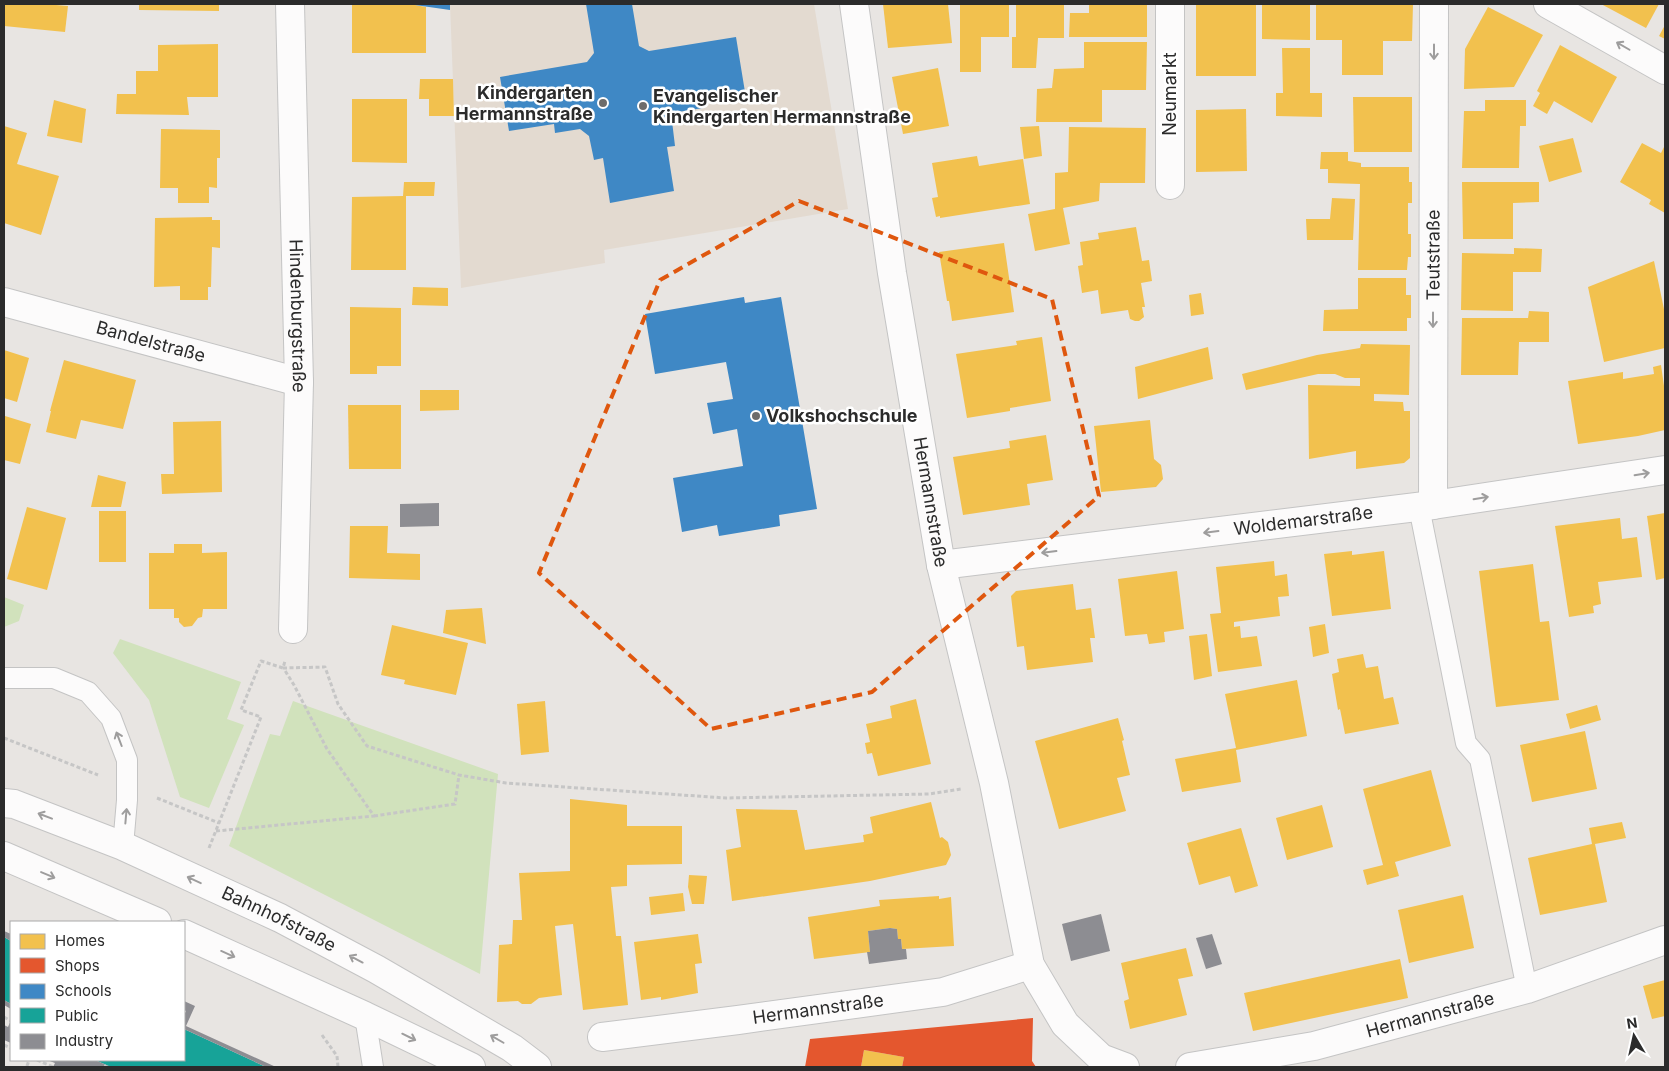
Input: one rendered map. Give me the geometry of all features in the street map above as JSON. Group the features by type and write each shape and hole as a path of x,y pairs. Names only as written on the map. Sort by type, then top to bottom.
{"street":[{"name":"Hindenburgstraße","path":"290,4 299,382 294,629"},
{"name":"Hermannstraße","path":"854,4 892,273 941,565 994,784 1030,964 1065,1024 1101,1058 1125,1067"},
{"name":"Neumarkt","path":"1170,4 1170,185"},
{"name":"Teutstraße","path":"1426,506 1434,4"},
{"path":"1548,4 1665,70"},
{"name":"Bandelstraße","path":"4,302 299,382"},
{"name":"Woldemarstraße","path":"941,565 1426,506 1665,470"},
{"name":"Bahnhofstraße","path":"4,803 14,804 123,846 280,918 376,969 512,1048 537,1067"},
{"path":"4,856 155,921"},
{"path":"185,934 365,1016 471,1067"},
{"name":"Hermannstraße","path":"1190,1067 1314,1046 1527,989 1665,940"},
{"name":"Hermannstraße","path":"602,1037 943,992 1030,964"}],"lane":[{"path":"1426,506 1466,743 1480,759 1527,989"},
{"path":"4,678 54,678 88,692 111,718 127,760 127,800 123,846"},
{"path":"365,1016 373,1067"}],"path":[{"path":"209,849 261,717 241,710 261,661"},
{"path":"374,816 327,749 294,685 283,668 325,667 338,704 367,746 459,775 506,783 726,798 929,794 994,784"},
{"path":"216,831 374,816 455,804 459,775"},
{"path":"26,1066 28,1061"},
{"path":"39,1061 53,1067"}],"highlighted area":[{"path":"799,201 1052,299 1099,496 872,692 711,729 539,573 660,280"}],"shaded area":[{"name":"Evangelischer Kindergarten Hermannstraße","path":"450,4 814,4 848,209 604,250 605,263 461,288"}],"green space":[{"path":"4,597 24,605 19,621 4,627"},
{"path":"120,639 241,682 227,719 244,725 209,808 180,797 149,700 113,653"},
{"path":"293,701 498,774 480,974 229,846 270,734 280,736"}],"building: Homes":[{"path":"4,4 68,6 65,32 4,26"},
{"path":"139,4 219,4 219,11 139,10"},
{"path":"352,4 415,4 426,7 426,53 352,53"},
{"path":"883,4 948,4 952,43 888,48"},
{"path":"960,4 1009,4 1009,37 981,37 981,72 960,72"},
{"path":"1016,4 1064,4 1064,38 1038,38 1036,68 1012,68 1012,37 1016,37"},
{"path":"1089,4 1147,4 1147,37 1069,37 1070,13 1089,13"},
{"path":"1196,4 1256,4 1256,76 1196,76"},
{"path":"1262,4 1310,4 1310,40 1262,39"},
{"path":"1316,4 1413,4 1412,41 1383,41 1383,75 1342,75 1342,40 1316,40"},
{"path":"1601,4 1659,4 1646,28"},
{"path":"1488,7 1543,35 1514,87 1464,89 1465,49"},
{"path":"1665,25 1665,39 1659,36"},
{"path":"1084,42 1147,42 1146,90 1102,90 1102,122 1036,122 1037,89 1052,88 1054,69 1084,68"},
{"path":"218,44 218,97 187,97 189,115 116,114 117,94 136,94 136,71 158,71 158,45"},
{"path":"1560,45 1617,77 1592,123 1554,101 1547,114 1533,106 1540,93 1537,91"},
{"path":"1282,48 1310,48 1310,93 1322,93 1322,117 1276,116 1276,93 1283,93"},
{"path":"938,68 949,126 903,134 892,77"},
{"path":"420,79 453,79 454,116 429,116 429,99 419,99"},
{"path":"1353,97 1412,97 1412,152 1354,152"},
{"path":"352,99 407,99 407,163 352,162"},
{"path":"54,100 86,109 82,143 47,136"},
{"path":"1485,100 1526,100 1526,126 1520,126 1519,168 1462,168 1464,111 1485,111"},
{"path":"1246,109 1247,171 1196,172 1196,110"},
{"path":"4,126 27,133 17,164 59,176 41,235 4,223"},
{"path":"1039,126 1042,156 1024,159 1020,127"},
{"path":"1069,127 1146,128 1145,183 1100,183 1099,201 1063,208 1070,244 1035,251 1028,214 1055,209 1055,173 1068,172"},
{"path":"161,129 220,130 220,158 217,158 217,188 209,187 209,203 178,203 178,188 160,188"},
{"path":"1573,138 1582,172 1549,182 1539,146"},
{"path":"1642,143 1661,153 1665,145 1665,213 1649,204 1651,200 1620,182"},
{"path":"1321,152 1348,152 1348,161 1361,163 1361,167 1409,167 1409,182 1412,182 1412,203 1408,203 1408,234 1411,234 1411,257 1408,257 1407,270 1358,270 1360,184 1328,183 1328,169 1320,169"},
{"path":"977,156 979,166 1023,159 1030,204 940,218 940,216 936,217 932,198 938,197 932,163"},
{"path":"404,182 435,182 434,196 406,196 406,270 351,270 352,197 403,196"},
{"path":"1462,182 1539,182 1539,202 1513,203 1513,239 1463,239"},
{"path":"1332,198 1355,199 1353,240 1307,240 1306,219 1330,219"},
{"path":"212,217 212,220 220,220 220,248 212,247 211,287 208,287 208,300 180,300 180,286 154,287 155,218"},
{"path":"1136,227 1142,261 1149,260 1152,281 1141,283 1145,307 1142,307 1144,317 1139,321 1130,319 1128,310 1101,314 1098,290 1082,293 1078,266 1083,265 1080,242 1099,239 1098,233"},
{"path":"1004,243 1014,312 952,321 939,252"},
{"path":"1514,248 1542,249 1541,272 1513,272 1513,311 1461,310 1462,253 1514,254"},
{"path":"1654,261 1665,314 1665,348 1604,362 1588,287"},
{"path":"1358,278 1406,278 1406,295 1411,295 1411,318 1407,318 1407,331 1323,331 1324,310 1358,309"},
{"path":"413,287 448,288 448,306 412,305"},
{"path":"1201,293 1204,314 1191,316 1189,295"},
{"path":"350,307 401,308 401,366 377,366 377,374 350,374"},
{"path":"1529,311 1549,312 1549,342 1519,342 1518,375 1461,375 1462,318 1528,318"},
{"path":"1042,337 1051,401 1010,408 1010,411 967,418 956,354 1017,345 1016,341"},
{"path":"1361,344 1410,345 1409,395 1374,394 1374,401 1403,402 1404,411 1410,411 1410,458 1404,463 1356,469 1356,451 1309,459 1308,385 1360,386 1360,378 1345,378 1335,374 1318,374 1246,390 1242,374 1317,355 1360,348"},
{"path":"1208,347 1213,379 1138,399 1135,367"},
{"path":"4,350 29,358 17,402 4,398"},
{"path":"64,360 136,380 123,429 81,420 76,439 46,432"},
{"path":"1661,365 1665,393 1665,430 1638,436 1578,444 1568,381 1623,372 1623,379 1654,374 1653,367"},
{"path":"420,390 459,390 459,410 420,411"},
{"path":"348,405 401,405 401,469 349,469"},
{"path":"5,416 31,424 20,464 4,460"},
{"path":"1150,420 1154,459 1161,465 1163,479 1156,487 1101,492 1094,426"},
{"path":"221,421 222,492 162,494 161,474 174,474 173,422"},
{"path":"1046,435 1053,480 1027,484 1030,505 963,515 953,457 1010,448 1009,441"},
{"path":"98,475 126,482 121,507 91,507"},
{"path":"27,507 66,518 47,590 7,579"},
{"path":"99,511 126,511 126,562 99,562"},
{"path":"1665,513 1665,578 1656,580 1647,516"},
{"path":"1620,518 1622,539 1637,537 1642,577 1598,582 1601,604 1593,606 1594,613 1569,617 1555,526"},
{"path":"350,526 388,526 387,553 420,554 420,580 349,578"},
{"path":"174,544 202,544 202,553 227,552 227,609 203,609 202,617 198,618 192,626 184,627 179,622 179,618 174,618 174,609 149,609 149,553 174,553"},
{"path":"1352,551 1352,555 1384,551 1391,609 1332,616 1324,554"},
{"path":"1274,561 1275,576 1287,574 1289,596 1278,597 1280,616 1234,622 1234,627 1240,626 1241,638 1257,636 1262,666 1218,672 1210,614 1221,613 1216,567"},
{"path":"1533,564 1540,622 1549,621 1559,700 1496,707 1479,571"},
{"path":"1177,571 1184,629 1164,632 1165,642 1149,644 1147,634 1125,636 1118,579"},
{"path":"1073,584 1076,610 1091,608 1095,638 1090,638 1093,662 1027,670 1024,646 1017,647 1011,596 1016,591"},
{"path":"482,608 486,644 443,633 446,610"},
{"path":"1325,624 1329,653 1313,657 1309,627"},
{"path":"392,625 468,643 456,695 404,684 405,680 381,675"},
{"path":"1207,634 1212,676 1194,680 1189,636"},
{"path":"1363,654 1366,668 1378,666 1384,699 1393,697 1399,724 1345,734 1340,709 1338,710 1332,674 1339,672 1337,659"},
{"path":"1297,680 1307,736 1236,750 1241,782 1182,792 1175,759 1236,748 1225,694"},
{"path":"916,699 931,764 878,776 872,753 867,754 865,743 870,742 866,724 892,718 890,706"},
{"path":"545,701 549,752 521,755 517,704"},
{"path":"1597,705 1601,720 1570,729 1566,714"},
{"path":"1118,718 1130,775 1117,778 1126,811 1059,829 1035,741"},
{"path":"1585,731 1597,789 1532,802 1520,745"},
{"path":"1431,770 1451,846 1395,862 1399,876 1367,885 1363,870 1383,865 1363,789"},
{"path":"570,799 627,805 627,826 682,826 682,864 627,865 627,886 611,887 616,936 621,936 628,1005 583,1010 573,924 555,926 562,995 539,998 531,1004 522,1004 518,1001 497,1002 499,945 512,944 513,920 522,920 519,873 570,871"},
{"path":"931,802 940,838 942,837 948,842 951,855 946,865 870,881 732,901 726,850 741,847 736,809 797,810 805,850 864,842 863,835 873,833 870,817"},
{"path":"1322,805 1333,847 1287,860 1276,818"},
{"path":"1622,822 1626,838 1595,844 1607,902 1540,915 1528,858 1592,844 1589,828"},
{"path":"1241,828 1258,886 1235,893 1230,876 1199,885 1187,843"},
{"path":"689,875 707,876 704,904 692,904 688,887"},
{"path":"683,893 685,911 651,915 649,897"},
{"path":"1463,895 1474,948 1409,963 1398,910"},
{"path":"939,896 939,899 951,897 954,946 902,949 897,929 890,928 868,931 870,952 814,959 808,917 880,906 879,900"},
{"path":"698,934 702,963 695,964 698,993 661,1000 661,997 641,1000 634,942"},
{"path":"1186,948 1193,976 1178,979 1187,1015 1130,1029 1124,1001 1129,999 1121,963"},
{"path":"1400,959 1408,998 1253,1031 1244,993"},
{"path":"1665,980 1665,1016 1652,1019 1643,986"},
{"path":"864,1050 904,1057 902,1067 861,1067"}],"building: Shops":[{"path":"1033,1018 1032,1061 1036,1067 902,1067 904,1057 864,1050 861,1067 805,1067 810,1039"}],"building: Schools":[{"path":"450,4 450,10 415,5"},
{"name":"Kindergarten Hermannstraße","path":"586,4 632,4 639,46 649,51 736,37 745,92 701,99 703,108 678,112 672,121 675,146 667,147 674,191 610,203 603,158 594,160 589,136 580,129 555,133 554,124 509,131 500,77 587,62 594,53"},
{"name":"Volkshochschule","path":"744,297 745,303 781,297 817,509 779,515 780,526 719,536 717,525 682,532 673,478 743,466 737,429 713,434 707,403 733,399 726,362 655,374 645,314"}],"building: Public":[{"path":"4,937 10,940 10,1003 4,1000"},
{"path":"185,1029 266,1067 111,1067 97,1061 185,1061"}],"building: Industry":[{"path":"439,503 439,526 400,527 400,504"},
{"path":"1101,914 1110,951 1071,961 1062,924"},
{"path":"897,929 902,949 906,949 907,959 869,964 867,952 870,952 868,931"},
{"path":"4,931 10,934 10,940 4,937"},
{"path":"1212,934 1222,964 1206,969 1196,938"},
{"path":"4,1000 10,1003 10,1008 4,1005"},
{"path":"185,1001 195,1006 186,1026 276,1067 266,1067 185,1029"},
{"path":"10,1022 10,1043 4,1040 4,1025 8,1027"},
{"path":"50,1061 97,1061 111,1067 53,1067 55,1063"}],"place":[{"name":"Kindergarten Hermannstraße","path":"603,103"},
{"name":"Evangelischer Kindergarten Hermannstraße","path":"643,106"},
{"name":"Volkshochschule","path":"756,416"}]}
